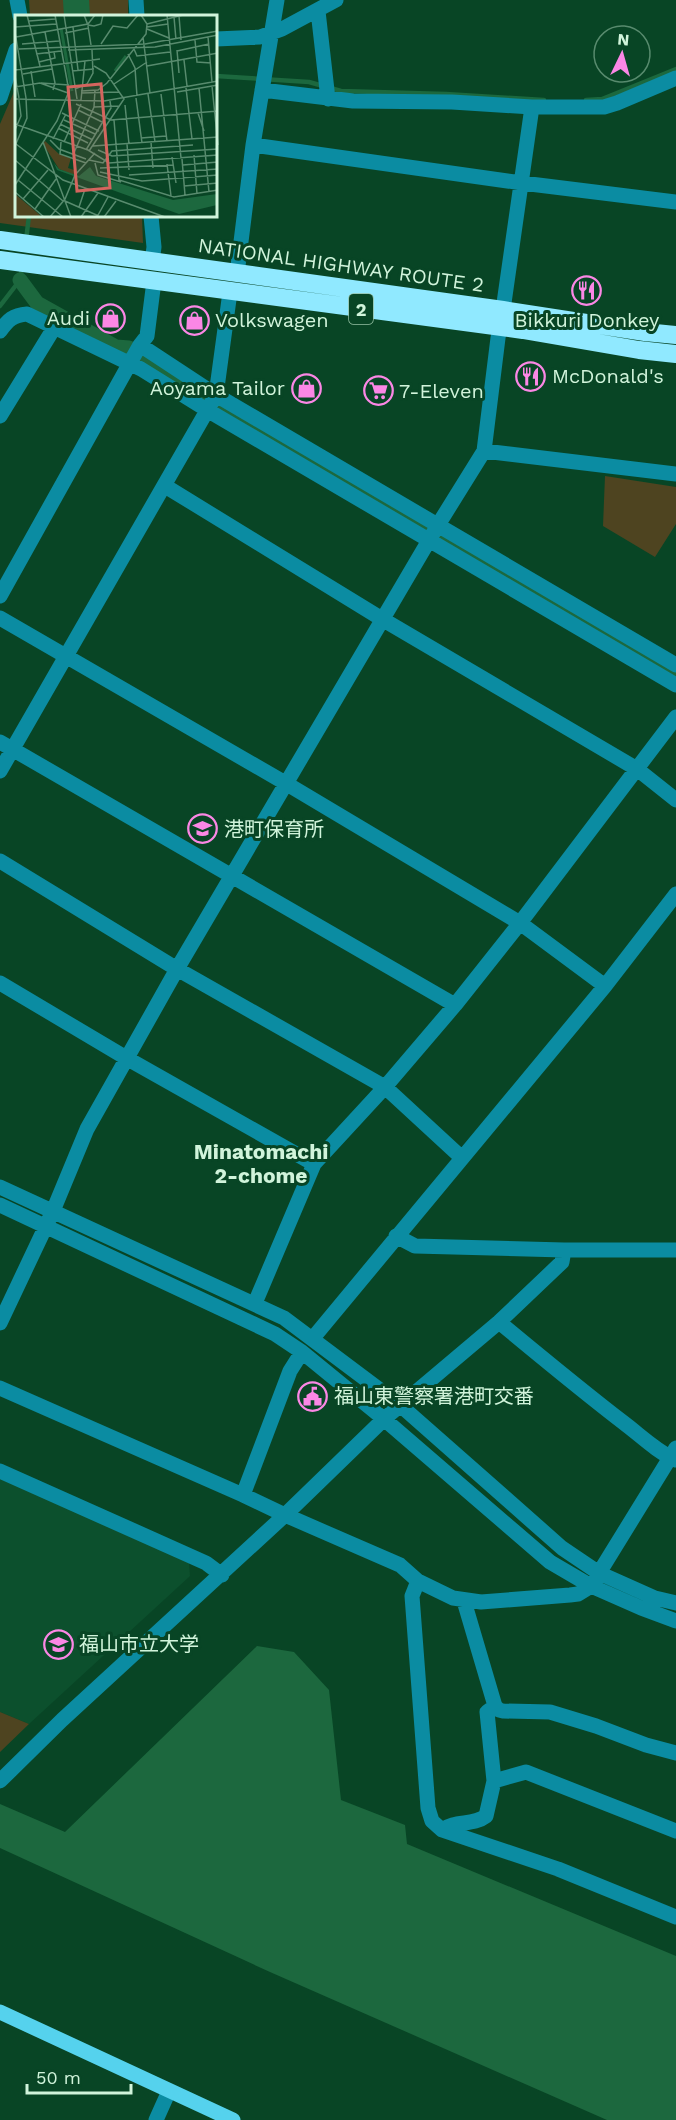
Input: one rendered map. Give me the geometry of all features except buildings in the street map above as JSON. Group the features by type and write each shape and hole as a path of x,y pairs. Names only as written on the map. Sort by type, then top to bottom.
{"highway":[{"name":"NATIONAL HIGHWAY ROUTE 2","path":"0,240 237,273 502,319 639,350 676,354"},
{"name":"NATIONAL HIGHWAY ROUTE 2","path":"0,260 230,292 676,335"}],"main road":[{"path":"0,2012 233,2120"}],"street":[{"path":"17,0 20,15"},
{"path":"237,273 253,145 277,0"},
{"path":"218,39 260,38 336,0"},
{"path":"318,11 328,99"},
{"path":"0,98 15,53"},
{"path":"262,90 352,101 604,107 676,78"},
{"path":"0,1323 87,1129 177,969 433,532 484,451 532,107"},
{"path":"253,145 676,202"},
{"path":"151,218 154,247 152,262"},
{"path":"0,596 147,336 154,281"},
{"path":"0,771 6,746 67,657 212,403 219,387 230,292"},
{"path":"0,332 6,321 16,315 27,314 54,328 136,353 212,403 433,532 676,664"},
{"path":"0,416 54,328"},
{"path":"136,353 141,369 212,403"},
{"path":"484,451 676,474"},
{"path":"165,486 382,619 637,769 676,800"},
{"path":"433,532 676,685"},
{"path":"0,618 520,923 605,986"},
{"path":"255,1303 314,1164 386,1087 455,1005 676,717"},
{"path":"6,746 455,1005"},
{"path":"0,861 177,969 386,1087 462,1158"},
{"path":"313,1338 605,986 676,894"},
{"path":"0,983 128,1059 314,1164"},
{"path":"0,1187 49,1218 275,1334 302,1352 384,1419 550,1562 595,1579 676,1603"},
{"path":"0,1205 49,1218 255,1303 284,1318 400,1405 595,1579 640,1608 676,1621"},
{"path":"396,1236 415,1246 676,1250"},
{"path":"0,1781 62,1720 222,1575 384,1419 499,1322 562,1262 564,1250"},
{"path":"0,1388 400,1565 418,1581 453,1598 481,1602 578,1594 595,1579 674,1455 589,1396 499,1322"},
{"path":"243,1495 290,1371 302,1352"},
{"path":"0,1471 206,1563 222,1575"},
{"path":"418,1581 412,1596 428,1808 432,1821 442,1830 464,1839 558,1869 676,1917"},
{"path":"464,1601 495,1706 499,1710 550,1712 676,1753"},
{"path":"442,1830 449,1824 479,1821 486,1816 494,1781 487,1712 495,1706"},
{"path":"494,1781 526,1772 676,1831"},
{"path":"156,2120 169,2091"}],"shaded area":[{"path":"29,0 128,0 128,15 30,15"},
{"path":"15,89 15,218 142,218 143,243 0,223 0,124"},
{"path":"605,476 676,487 676,524 655,557 603,526"},
{"name":"福山市立大学","path":"0,1478 189,1562 190,1576 29,1724 0,1712"},
{"path":"257,1646 294,1652 329,1690 341,1800 405,1825 407,1844 676,1956 676,2120 607,2120 270,1972 0,1848 0,1804 65,1832"},
{"path":"0,1712 29,1724 0,1752"}],"waterway":[{"path":"76,0 77,15"},
{"path":"586,100 602,99 676,69"},
{"path":"218,76 309,82 341,91 544,100"},
{"path":"26,240 29,218"},
{"path":"0,306 20,280 22,266"},
{"path":"20,280 37,303 116,347 129,348 151,364 275,440 676,675"}],"place":[{"name":"Bikkuri Donkey","path":"587,290"},
{"name":"Audi","path":"111,318"},
{"name":"Volkswagen","path":"194,320"},
{"name":"McDonald's","path":"531,376"},
{"name":"Aoyama Tailor","path":"306,388"},
{"name":"7-Eleven","path":"378,391"},
{"name":"港町保育所","path":"203,829"},
{"name":"福山東警察署港町交番","path":"313,1396"},
{"name":"福山市立大学","path":"58,1644"}],"district":[{"name":"Minatomachi 2-chome","path":"261,1163"}]}
